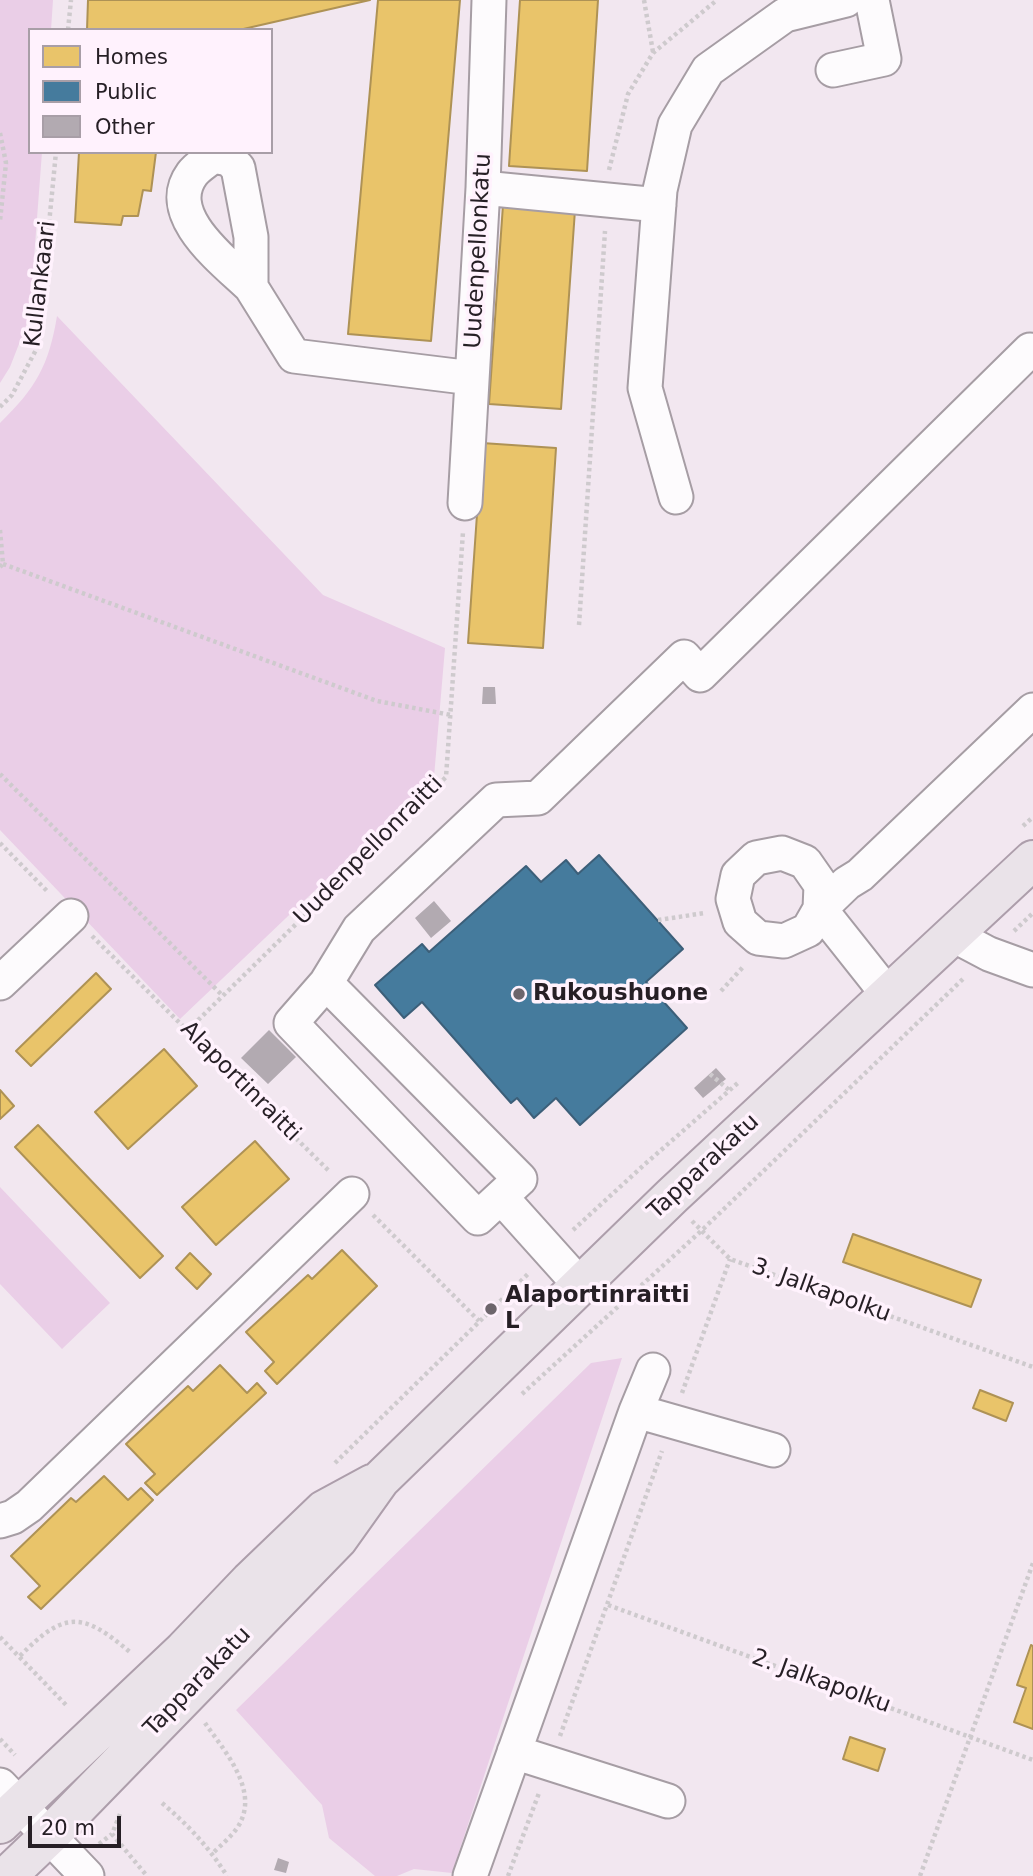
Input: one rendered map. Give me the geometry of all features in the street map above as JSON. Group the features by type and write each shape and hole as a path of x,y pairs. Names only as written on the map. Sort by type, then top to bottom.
{"main road":[{"name":"Tapparakatu","path":"6,1876 50,1835 338,1539 380,1480 672,1196 1033,860"},
{"name":"Tapparakatu","path":"7,1805 184,1650 250,1581 324,1510 380,1480"}],"street":[{"name":"Uudenpellonkatu","path":"465,503 483,188 489,0"},
{"path":"676,497 645,388 660,190 675,125 708,70 785,15 846,0"},
{"path":"833,70 884,59 872,0"},
{"path":"483,188 659,205"},
{"path":"251,286 294,356 472,378"},
{"path":"326,983 520,1179 478,1218 291,1023 326,983 359,929 496,800 538,799 684,657 700,675 1032,350"},
{"path":"888,996 820,909 847,883 860,875 1033,710"},
{"path":"0,983 71,916"},
{"path":"953,935 989,954 1033,971"},
{"path":"0,1521 13,1517 29,1506 352,1194"},
{"path":"500,1197 580,1285"},
{"path":"470,1876 653,1370"},
{"path":"636,1411 773,1450"},
{"path":"514,1752 668,1801"},
{"path":"7,1805 50,1835 87,1876"}],"path":[{"path":"68,28 71,0"},
{"path":"644,0 653,53"},
{"path":"579,625 609,170 628,94 653,53 717,0"},
{"path":"0,133 6,163 0,221"},
{"name":"Kullankaari","path":"0,407 12,395 37,348 56,154"},
{"name":"Uudenpellonraitti","path":"188,1030 446,776 465,503"},
{"path":"0,530 1,566 377,702 451,715"},
{"path":"0,774 222,996"},
{"name":"Alaportinraitti","path":"0,842 71,916 479,1321"},
{"path":"657,920 710,913"},
{"path":"512,1403 700,1232 1033,913"},
{"path":"721,991 749,960"},
{"path":"710,1074 729,1090"},
{"name":"3. Jalkapolku","path":"645,1164 700,1232 730,1259 1033,1367"},
{"path":"508,1876 608,1605 730,1259"},
{"path":"920,1876 1033,1563"},
{"name":"2. Jalkapolku","path":"608,1605 1033,1760"},
{"path":"20,1656 50,1628 77,1622 105,1631 137,1659"},
{"path":"0,1637 68,1707"},
{"path":"195,1733 205,1723 234,1765 246,1798 241,1822 213,1853"},
{"path":"0,1739 17,1757"},
{"path":"162,1803 187,1824 213,1853 227,1876"},
{"path":"121,1812 112,1834 147,1876"}],"shaded area":[{"path":"0,0 53,0 51,28 28,28 28,154 42,154 31,298 26,326 10,367 0,383"},
{"path":"57,316 323,595 445,648 434,777 180,1019 0,830 0,423 32,387 39,375 50,348"},
{"path":"0,1187 110,1303 62,1349 0,1284"},
{"path":"622,1358 452,1873 414,1869 397,1876 375,1876 329,1838 322,1805 236,1710 591,1363"}],"building: Homes":[{"path":"88,0 370,0 248,28 87,28"},
{"path":"378,0 460,0 431,341 348,334"},
{"path":"520,0 598,0 587,171 509,166"},
{"path":"79,154 156,154 151,191 143,190 138,216 123,216 121,225 75,222"},
{"path":"503,205 575,210 561,409 489,404"},
{"path":"482,443 556,448 543,648 468,643"},
{"path":"96,973 111,989 31,1066 16,1051"},
{"path":"164,1049 197,1086 128,1149 95,1112"},
{"path":"0,1090 14,1106 0,1119"},
{"path":"38,1125 163,1256 140,1278 15,1147"},
{"path":"255,1141 289,1179 216,1245 182,1207"},
{"path":"853,1234 981,1280 971,1307 843,1262"},
{"path":"342,1250 377,1286 277,1384 265,1371 274,1362 246,1332 308,1275 312,1279"},
{"path":"190,1253 211,1274 197,1289 176,1268"},
{"path":"220,1365 247,1393 257,1383 266,1393 157,1495 145,1483 155,1474 126,1444 188,1386 193,1391"},
{"path":"980,1390 1013,1403 1006,1421 973,1408"},
{"path":"104,1476 128,1500 141,1488 153,1500 41,1609 28,1597 40,1586 11,1556 71,1498 76,1502"},
{"path":"1031,1645 1033,1729 1014,1722 1026,1688 1017,1685"},
{"path":"850,1737 885,1749 878,1771 843,1759"}],"building: Public":[{"name":"Rukoushuone","path":"599,855 683,949 646,982 687,1028 580,1125 556,1098 534,1118 517,1098 511,1103 422,1002 404,1018 375,985 422,944 429,952 526,866 541,882 566,860 578,874"}],"building: Other":[{"path":"483,687 495,687 496,704 482,704"},
{"path":"434,901 451,921 431,938 415,918"},
{"path":"269,1030 296,1057 268,1084 241,1058"},
{"path":"716,1068 726,1079 703,1098 694,1088"},
{"path":"278,1858 289,1862 286,1873 274,1870"}],"place":[{"name":"Rukoushuone","path":"519,994"},
{"name":"Alaportinraitti L","path":"491,1309"}]}
